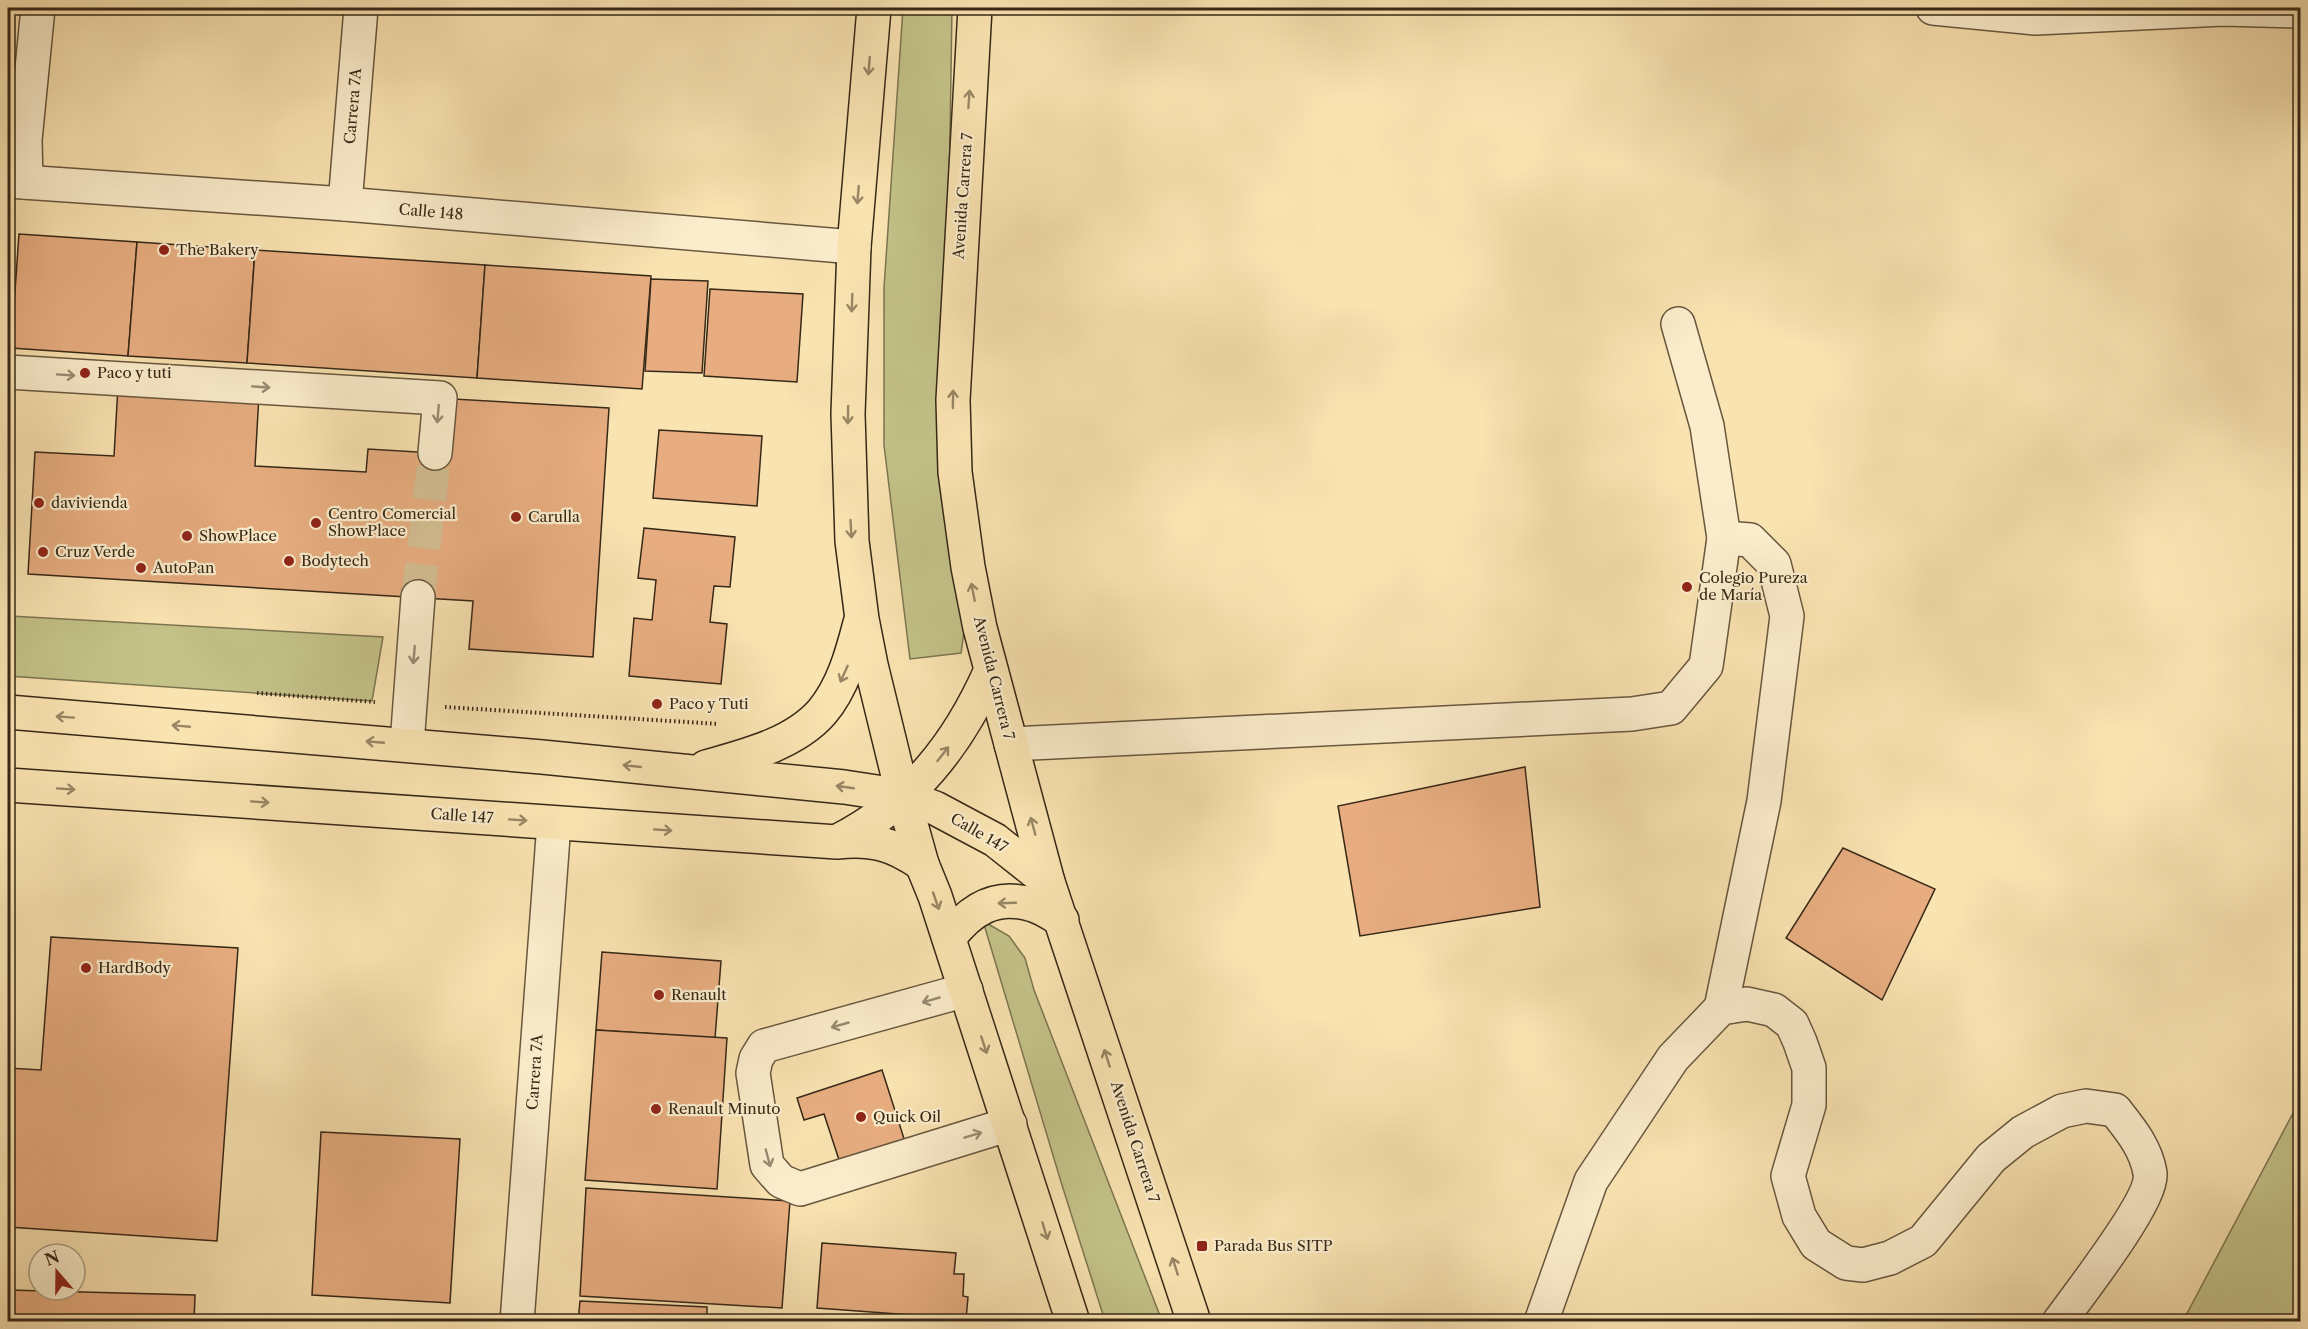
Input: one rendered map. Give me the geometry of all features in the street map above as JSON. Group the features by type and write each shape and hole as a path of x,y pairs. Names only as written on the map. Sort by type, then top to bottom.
{"main road":[{"path":"874,8 854,247 848,414 848,477 852,541 862,619 903,796 922,864 949,938 1073,1322"},
{"name":"Avenida Carrera 7","path":"975,8 952,400 955,472 961,520 980,628 1048,882 1194,1322"},
{"path":"690,772 756,752 809,724 823,711 838,688 850,661 862,619"},
{"path":"837,842 872,823 938,761 975,707 991,670"},
{"name":"Calle 147","path":"8,712 407,744 844,787 903,796 945,813 994,840 1048,882"},
{"name":"Calle 147","path":"8,785 837,842 858,840 881,843 903,851 922,864"},
{"path":"949,938 963,920 986,905 1010,901 1033,905 1062,920"}],"street":[{"path":"17,181 25,140 38,8"},
{"name":"Carrera 7A","path":"345,204 362,8"},
{"path":"1933,8 2036,18 2223,8 2301,11"},
{"name":"Calle 148","path":"17,181 345,204 854,247"},
{"path":"1011,744 1632,714 1671,708 1706,666 1724,538 1707,426 1678,324"},
{"path":"8,372 440,398 435,453"},
{"path":"1541,1322 1591,1181 1673,1058 1721,1008 1764,801 1786,616 1774,564 1750,540 1724,538"},
{"path":"407,744 418,597"},
{"name":"Carrera 7A","path":"517,1322 554,822"},
{"path":"966,990 764,1046 756,1059 753,1073 768,1165 781,1181 800,1189 1010,1124"},
{"path":"1721,1008 1747,1004 1774,1010 1792,1024 1809,1068 1809,1106 1788,1176 1799,1216 1816,1244 1846,1263 1863,1265 1890,1258 1923,1241 1991,1158 2023,1132 2062,1111 2086,1106 2115,1110 2139,1140 2151,1176 2136,1214 2059,1322"}],"path":[{"path":"255,693 723,724"}],"shaded area":[{"path":"903,8 952,8 949,200 967,611 961,653 910,659 884,445 884,288"},
{"path":"10,616 383,637 372,701 8,676"},
{"path":"983,921 1009,936 1025,958 1034,990 1162,1321 1105,1321"},
{"path":"2300,1100 2300,1321 2183,1321"}],"building":[{"path":"19,234 137,242 128,356 11,348"},
{"path":"137,242 255,250 247,363 128,356"},
{"path":"255,250 485,265 477,378 247,363"},
{"path":"485,265 651,276 642,389 477,378"},
{"path":"651,279 708,281 702,373 645,371"},
{"path":"710,289 803,294 797,382 704,376"},
{"name":"Centro Comercial ShowPlace","path":"118,386 259,394 255,466 366,472 368,449 450,454 454,399 609,408 593,657 469,649 473,601 28,574 35,452 114,456"},
{"path":"659,430 762,436 757,506 653,498"},
{"path":"644,528 735,537 730,587 714,586 710,622 727,624 721,684 629,676 634,618 652,620 656,580 638,578"},
{"path":"1525,767 1540,907 1360,936 1338,806"},
{"path":"1843,848 1935,889 1882,1000 1786,938"},
{"path":"51,937 238,948 217,1241 8,1227 8,1068 41,1070"},
{"name":"Renault","path":"602,952 721,961 715,1038 596,1030"},
{"name":"Renault Minuto","path":"596,1030 727,1038 717,1189 585,1180"},
{"name":"Quick Oil","path":"882,1070 907,1148 842,1169 824,1114 804,1120 797,1098"},
{"path":"321,1132 460,1139 450,1303 312,1295"},
{"path":"586,1188 790,1201 782,1308 580,1296"},
{"path":"822,1243 956,1253 954,1274 964,1274 963,1296 968,1297 966,1319 817,1308"},
{"path":"8,1290 27,1291 27,1302 87,1302 87,1292 195,1295 194,1322 8,1322"},
{"path":"580,1301 707,1307 707,1322 578,1322"}],"tunnel":[{"path":"418,597 435,453"}],"place":[{"name":"The Bakery","path":"164,250"},
{"name":"Paco y tuti","path":"85,373"},
{"name":"davivienda","path":"39,503"},
{"name":"Carulla","path":"516,517"},
{"name":"Centro Comercial ShowPlace","path":"316,523"},
{"name":"ShowPlace","path":"187,536"},
{"name":"Cruz Verde","path":"43,552"},
{"name":"Bodytech","path":"289,561"},
{"name":"AutoPan","path":"141,568"},
{"name":"Colegio Pureza de María","path":"1687,587"},
{"name":"Paco y Tuti","path":"657,704"},
{"name":"HardBody","path":"86,968"},
{"name":"Renault","path":"659,995"},
{"name":"Renault Minuto","path":"656,1109"},
{"name":"Quick Oil","path":"861,1117"},
{"name":"Parada Bus SITP","path":"1202,1246"}]}
